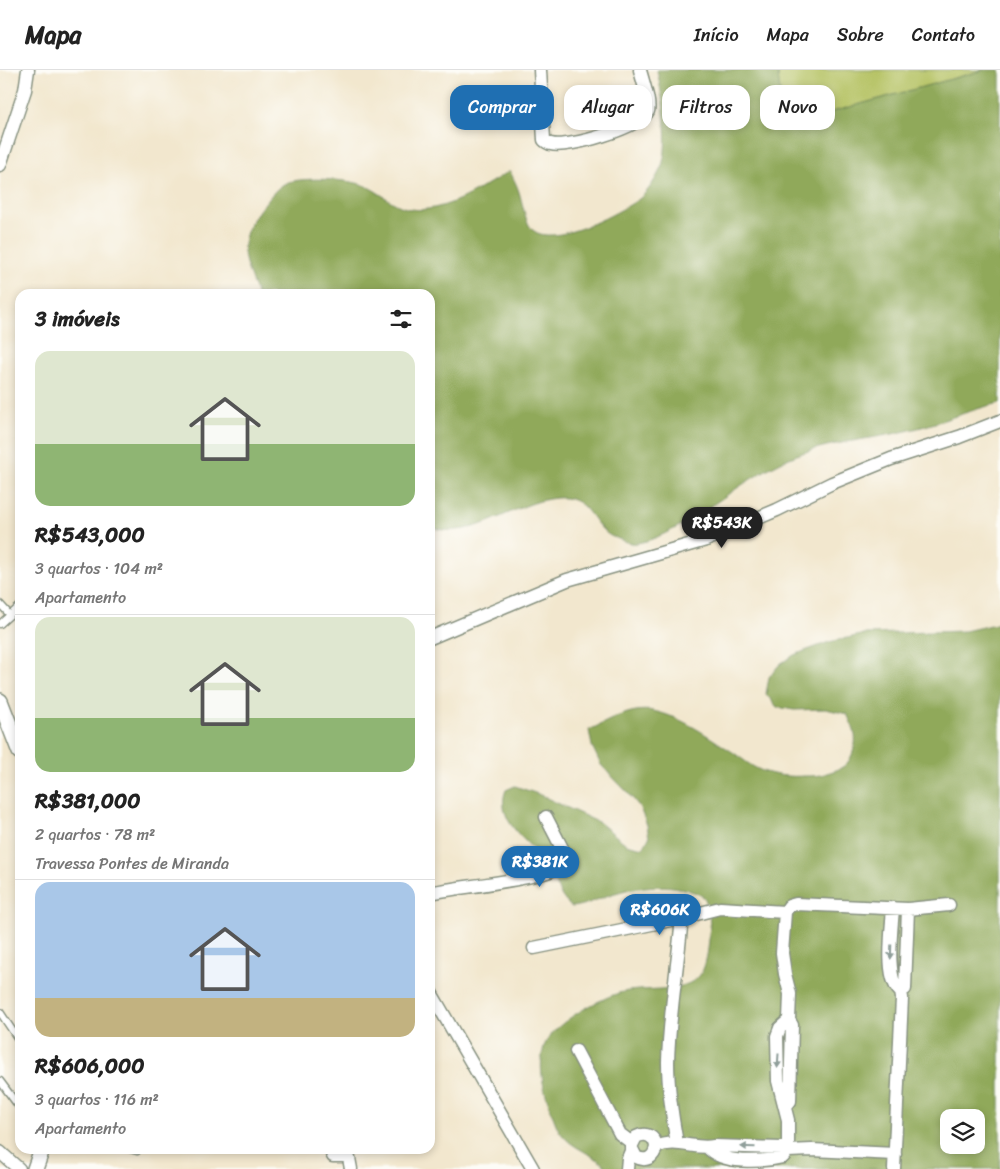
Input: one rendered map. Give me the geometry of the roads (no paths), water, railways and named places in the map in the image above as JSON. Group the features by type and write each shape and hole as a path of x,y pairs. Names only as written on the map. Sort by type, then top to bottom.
{"street":[{"path":"0,165 25,90 28,70"},
{"path":"540,70 544,140 550,144 570,144 606,135 635,122 647,114 649,107 640,70"},
{"path":"435,636 567,580 706,540 777,510 840,479 1000,421"},
{"path":"0,701 15,739"},
{"path":"435,892 536,875 561,868 566,863 566,856 546,817"},
{"path":"576,1051 620,1134 631,1147 636,1157 643,1160 652,1158 665,1144 677,1143 707,1147 712,1153 724,1157 749,1161 783,1157 788,1151 786,1106 790,1100 792,1025 789,1020 790,1002 782,953 785,912 789,906 796,904 908,909 949,905"},
{"path":"534,948 681,918 720,908 785,912"},
{"path":"893,908 891,969 895,984 901,992 902,998 894,1169"},
{"path":"901,992 905,989 908,909"},
{"path":"677,1143 670,1105 668,1064 670,1027 682,927 681,918"},
{"path":"435,1000 533,1169"},
{"path":"627,1169 631,1147 636,1136 644,1134 651,1137 656,1143 652,1158"},
{"path":"788,1151 812,1150 895,1154"},
{"path":"0,1152 19,1169"},
{"path":"35,1169 40,1154"},
{"path":"332,1154 333,1156 346,1156 349,1158 351,1169"}],"lane":[{"path":"0,604 10,615"},
{"path":"0,624 15,610"},
{"path":"0,1012 15,1034"},
{"path":"0,1081 15,1101"}]}
